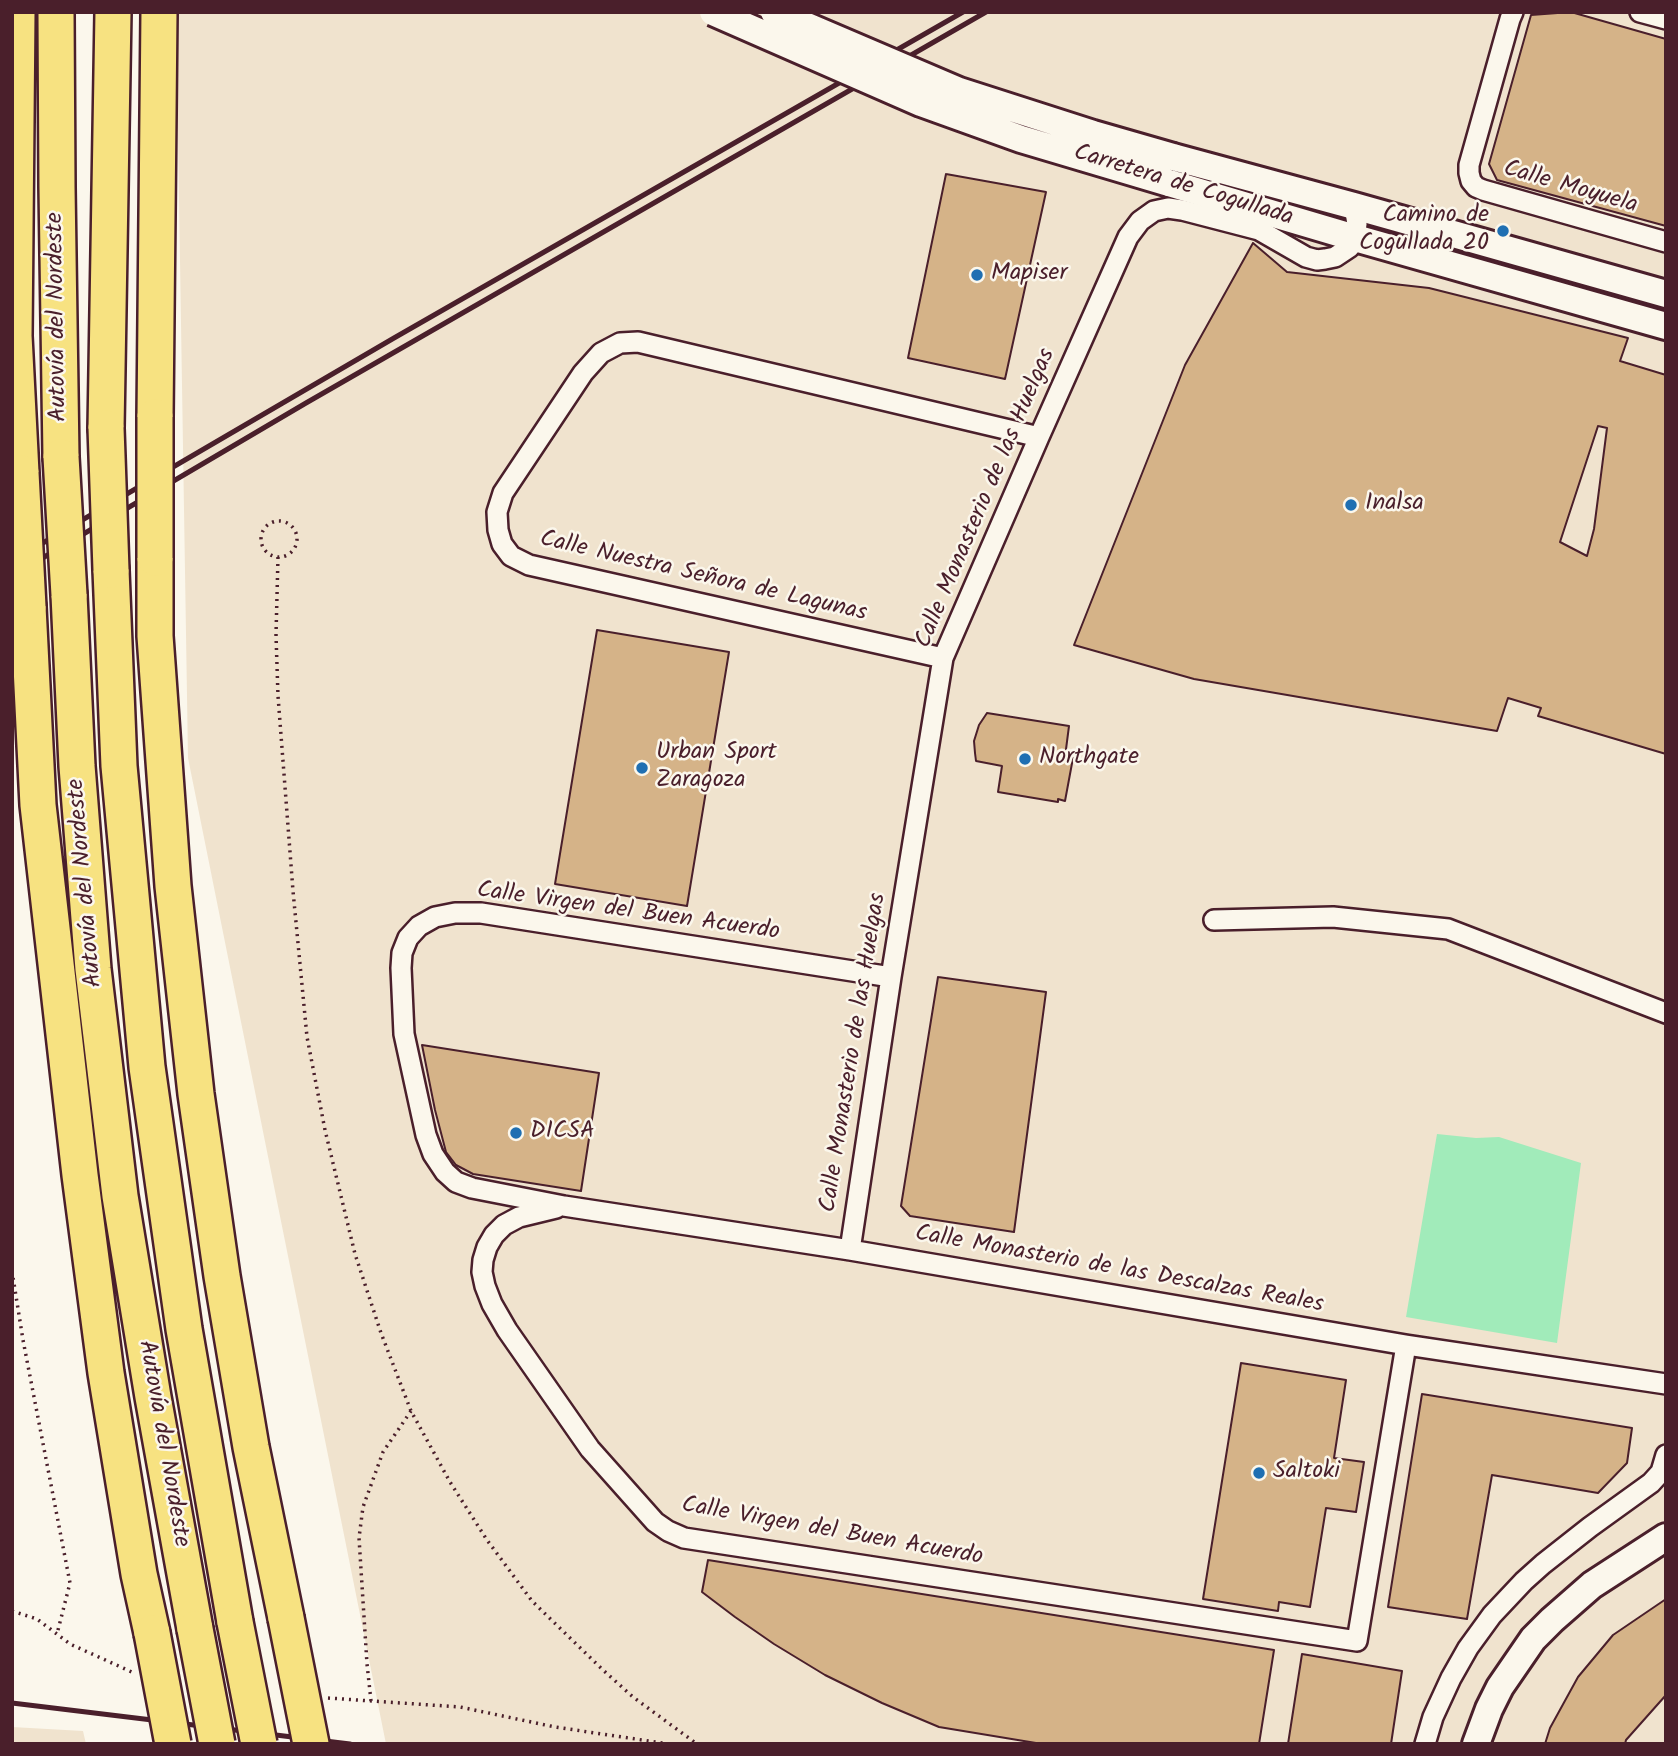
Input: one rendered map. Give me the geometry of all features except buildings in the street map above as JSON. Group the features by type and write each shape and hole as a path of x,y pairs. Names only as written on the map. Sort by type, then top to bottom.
{"highway":[{"path":"17,12 14,336 38,805 78,1161 106,1373 139,1574 173,1744"},
{"name":"Autovía del Nordeste","path":"56,12 61,457 77,766 93,969 120,1196 216,1744"},
{"name":"Autovía del Nordeste","path":"113,12 106,428 119,766 147,1067 184,1329 259,1744"},
{"path":"159,12 155,636 173,886 196,1094 222,1276 251,1447 311,1744"}],"street":[{"name":"Carretera de Cogullada","path":"713,12 920,103 1021,139 1666,326"},
{"name":"Carretera de Cogullada","path":"774,12 959,91 1093,134 1666,294"},
{"name":"Calle Moyuela","path":"1513,12 1469,164 1471,181 1483,190 1666,242"},
{"path":"1640,12 1666,19"},
{"path":"1354,206 1357,224 1355,238"},
{"name":"Calle Monasterio de las Huelgas","path":"849,1250 943,658 1128,237 1140,221 1154,211 1168,208 1259,230 1296,252 1317,260 1344,252 1355,238"},
{"name":"Calle Nuestra Señora de Lagunas","path":"943,658 529,565 511,556 502,544 497,512 503,493 583,373 601,353 620,343 638,342 1039,437"},
{"name":"Calle Virgen del Buen Acuerdo","path":"564,1206 472,1188 456,1182 444,1172 433,1154 426,1135 404,1034 402,953 408,938 419,926 435,917 455,913 481,913 891,977"},
{"path":"1214,920 1333,917 1448,929 1666,1013"},
{"name":"Calle Virgen del Buen Acuerdo","path":"564,1206 519,1217 504,1225 494,1235 486,1247 483,1260 485,1286 507,1330 590,1449 655,1522 684,1538 1357,1641 1406,1345"},
{"name":"Calle Monasterio de las Descalzas Reales","path":"564,1206 849,1250 1406,1345 1666,1384"},
{"path":"1425,1744 1433,1717 1451,1678 1468,1648 1492,1615 1543,1564 1651,1483 1661,1472 1666,1455"},
{"path":"1476,1744 1500,1686 1534,1639 1592,1585 1666,1537"}],"path":[{"path":"279,520 290,524 297,539 289,554 278,557 266,552 261,541 263,529 267,524 279,520"},
{"path":"278,557 278,696 292,891 307,1037 325,1130 355,1254 381,1333 411,1410 450,1482 487,1540 532,1601 634,1697 697,1744"},
{"path":"12,1271 70,1583 57,1634"},
{"path":"371,1701 359,1538 363,1507 383,1452 411,1410"},
{"path":"12,1611 37,1619 70,1644 139,1675"},
{"path":"321,1697 460,1707 555,1727 669,1744"}],"shaded area":[{"path":"176,12 1666,12 1666,1744 386,1744 188,758"},
{"path":"12,1727 83,1731 86,1744 12,1744"}],"green space":[{"path":"1437,1134 1476,1138 1499,1137 1581,1163 1557,1343 1406,1317"}],"railway":[{"path":"12,561 394,338 963,12"},
{"path":"12,576 306,403 986,12"},
{"path":"12,1703 350,1744"}],"place":[{"name":"Camino de Cogullada 20","path":"1503,231"},
{"name":"Mapiser","path":"977,275"},
{"name":"Inalsa","path":"1351,505"},
{"name":"Northgate","path":"1025,759"},
{"name":"Urban Sport Zaragoza","path":"642,768"},
{"name":"DICSA","path":"516,1133"},
{"name":"Saltoki","path":"1259,1473"}]}
